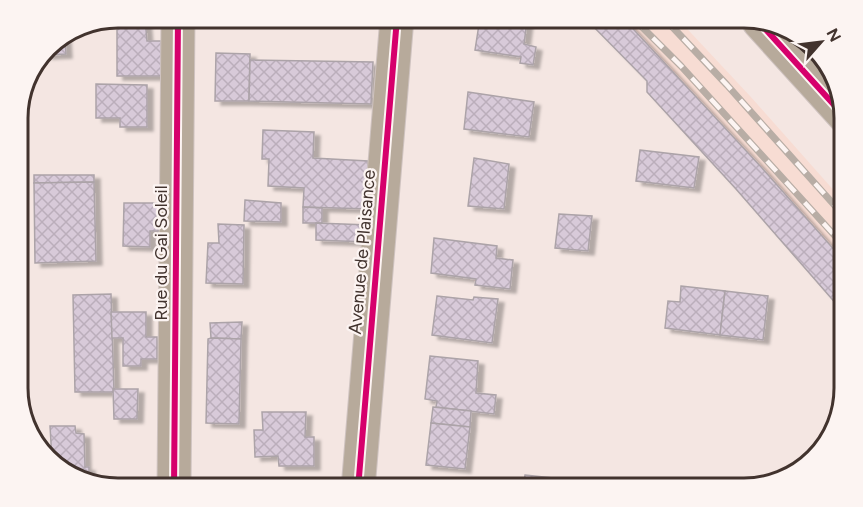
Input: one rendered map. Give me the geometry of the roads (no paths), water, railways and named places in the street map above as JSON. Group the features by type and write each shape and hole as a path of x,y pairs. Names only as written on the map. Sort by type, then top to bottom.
{"street":[{"name":"Rue du Gai Soleil","path":"174,478 178,28"},
{"name":"Avenue de Plaisance","path":"359,478 396,28"},
{"path":"768,32 833,104"}],"railway":[{"path":"643,28 681,66 834,235"},
{"path":"673,28 834,205"}]}
